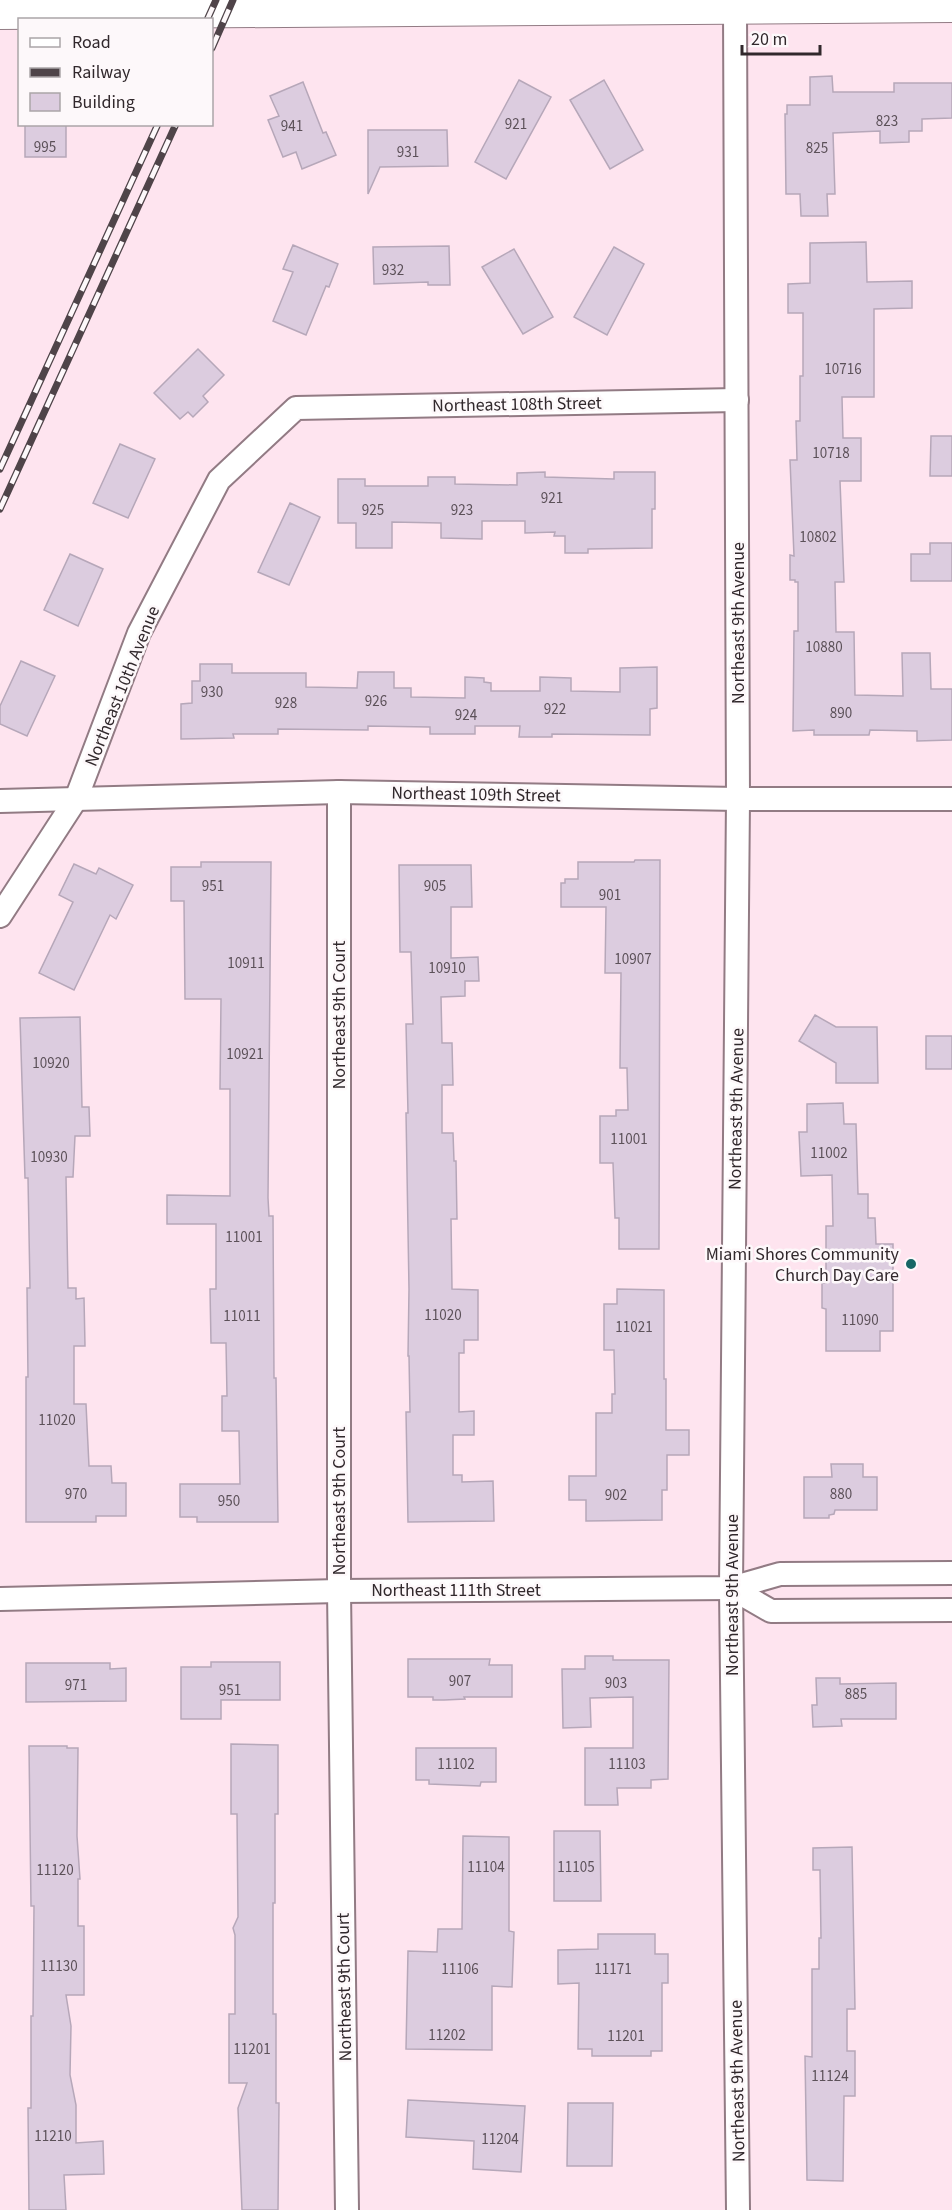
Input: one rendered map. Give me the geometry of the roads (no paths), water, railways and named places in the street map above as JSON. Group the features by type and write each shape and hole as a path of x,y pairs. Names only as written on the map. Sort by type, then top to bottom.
{"street":[{"path":"0,13 952,6"},
{"name":"Northeast 9th Avenue","path":"735,8 738,798 731,1588 738,2210"},
{"name":"Northeast 108th Street","path":"296,408 737,400"},
{"name":"Northeast 10th Avenue","path":"0,916 76,799 139,633 219,480 296,408"},
{"name":"Northeast 109th Street","path":"0,801 339,792 952,799"},
{"name":"Northeast 9th Court","path":"339,792 339,1591 347,2210"},
{"name":"Northeast 111th Street","path":"0,1599 339,1591 731,1588 780,1574 952,1573"},
{"path":"731,1588 771,1611 952,1610"}],"railway":[{"path":"208,18 216,0"},
{"path":"213,46 233,0"},
{"path":"0,469 157,126"},
{"path":"0,509 175,126"}],"place":[{"name":"Miami Shores Community Church Day Care","path":"911,1264"}]}
